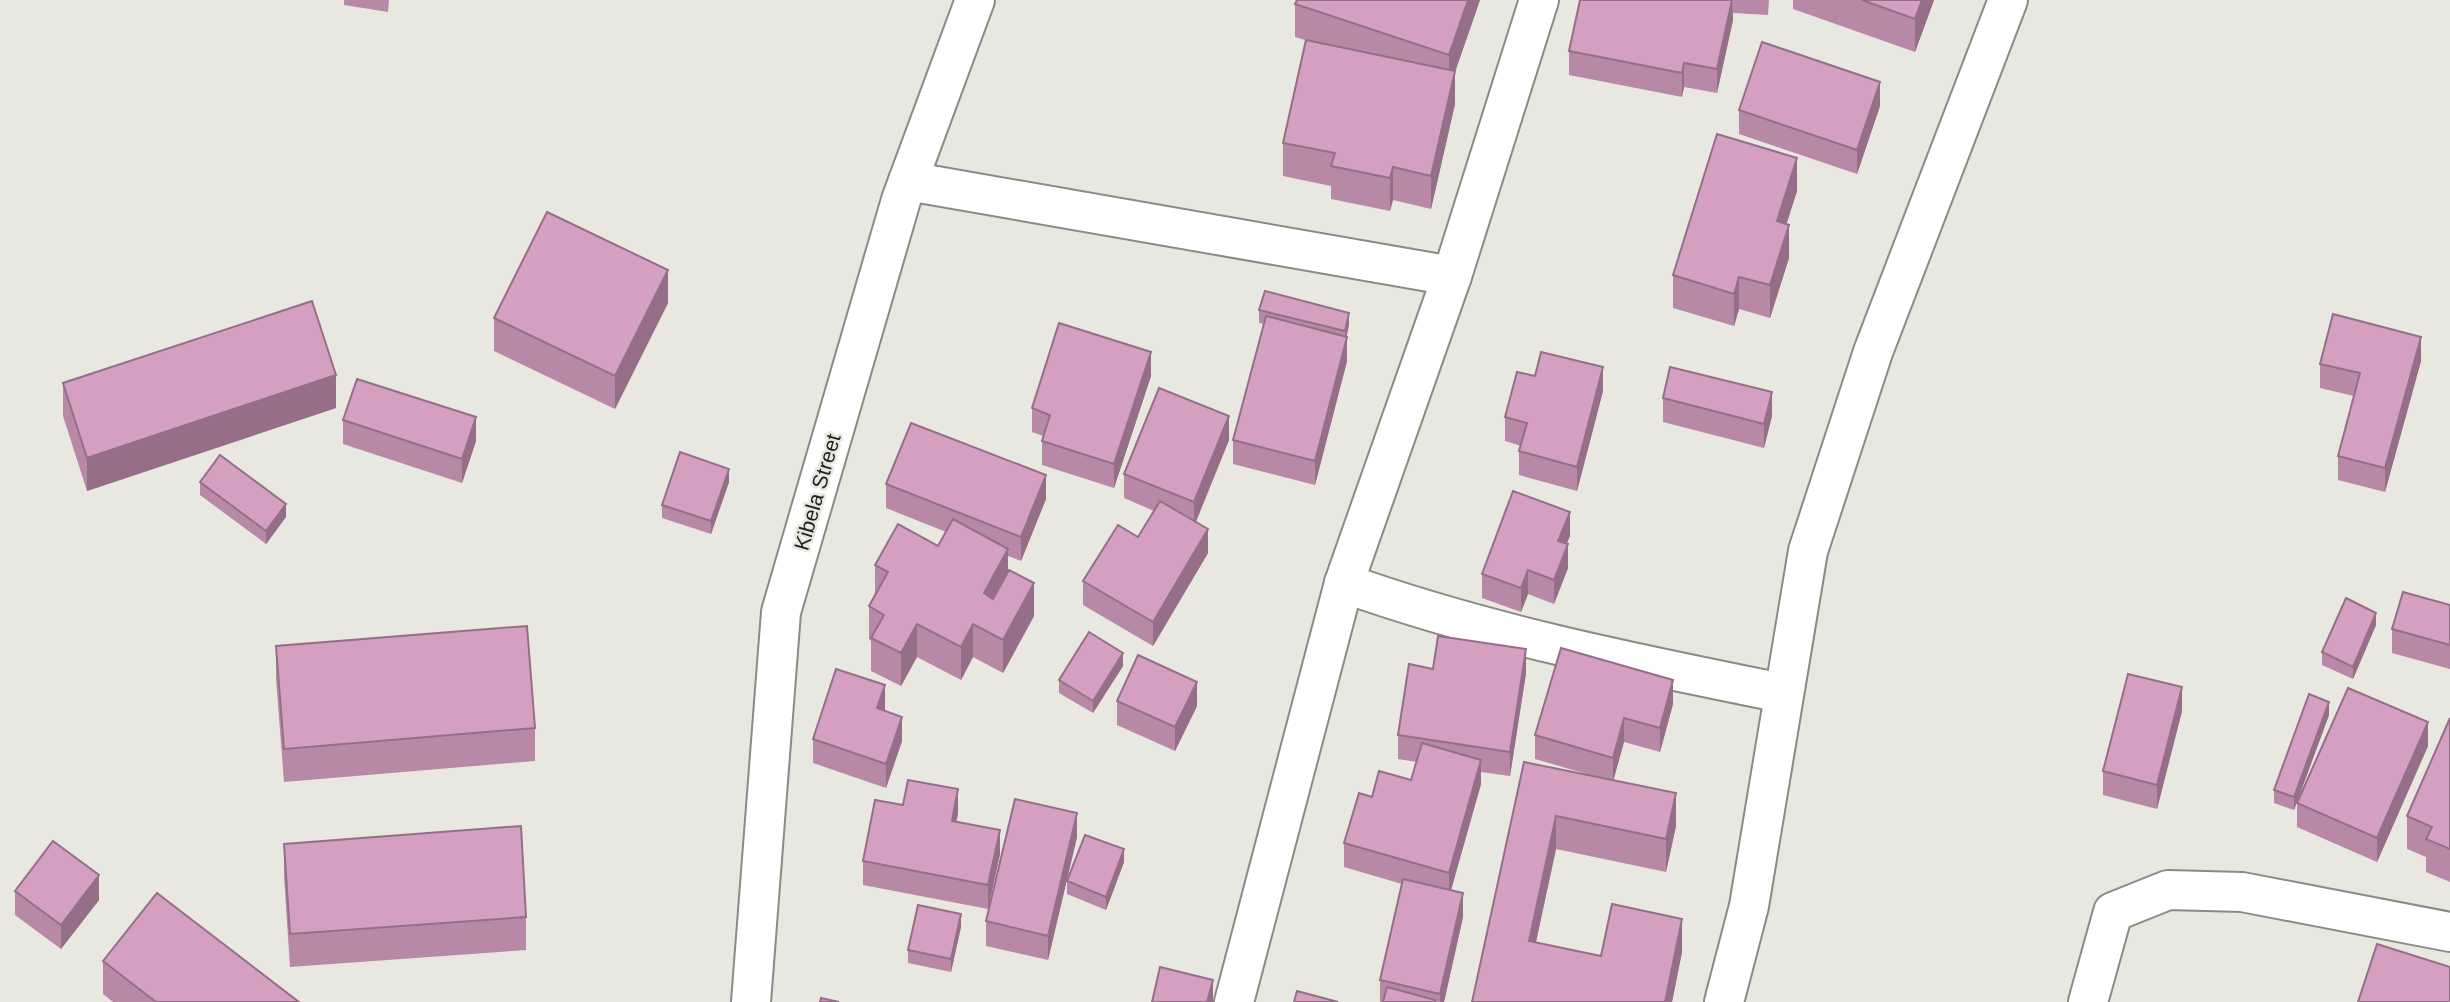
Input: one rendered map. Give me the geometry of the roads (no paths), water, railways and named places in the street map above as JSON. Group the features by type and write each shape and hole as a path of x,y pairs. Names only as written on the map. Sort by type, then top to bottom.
{"street":[{"name":"Kibela Street","path":"751,1002 781,612 908,181 975,0"},
{"path":"1234,1002 1345,583 1452,276 1539,0"},
{"path":"1724,1002 1749,906 1782,693 1808,551 1873,352 2008,0"},
{"path":"908,181 1452,276"},
{"path":"1345,583 1417,609 1521,637 1782,693"},
{"path":"2088,1002 2113,912 2168,890 2242,892 2450,932"}]}
